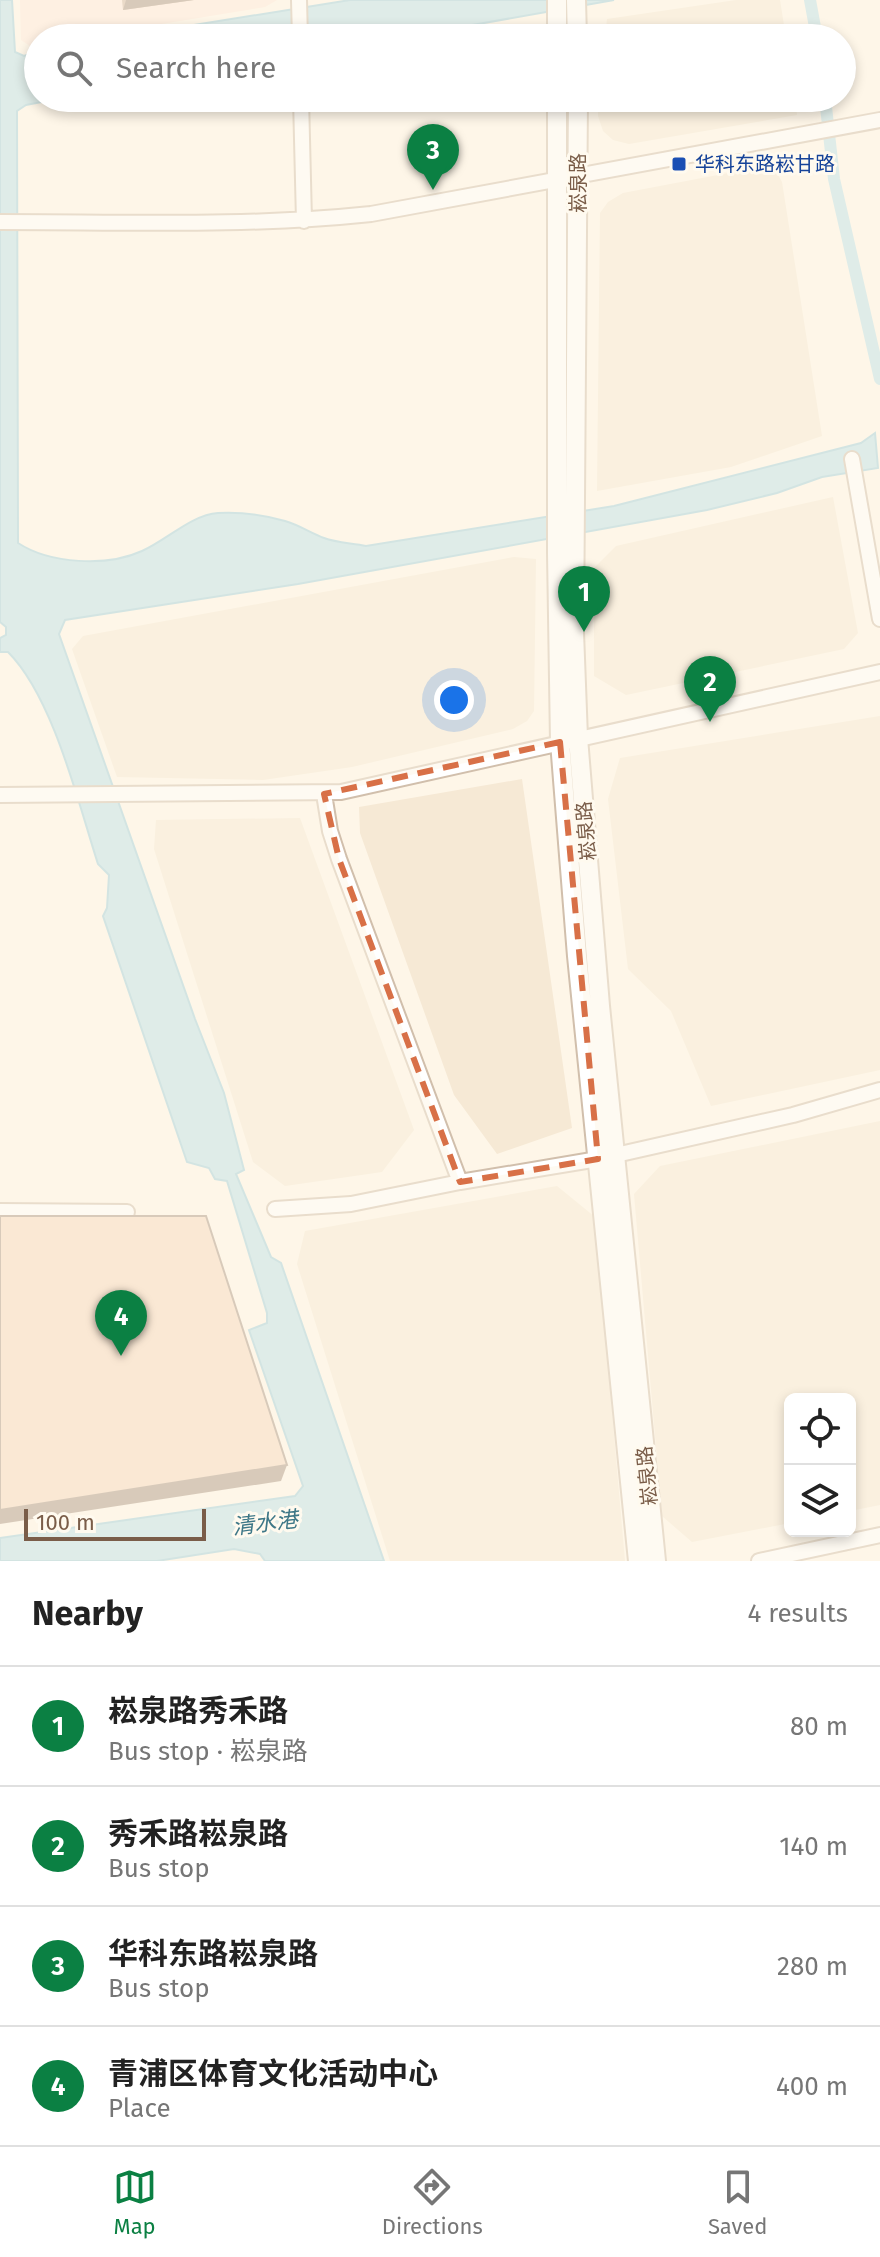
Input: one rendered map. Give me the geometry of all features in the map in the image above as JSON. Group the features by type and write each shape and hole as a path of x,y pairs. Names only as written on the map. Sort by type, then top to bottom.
{"street":[{"path":"299,0 300,24"},
{"path":"557,0 557,24"},
{"path":"576,0 577,24"},
{"path":"301,112 304,221"},
{"name":"崧泉路","path":"557,112 569,740 586,955 607,1158 656,1561"},
{"name":"崧泉路","path":"565,508 579,176 578,112"},
{"path":"0,222 223,224 304,221 371,214 880,120"},
{"path":"852,459 880,619"},
{"path":"0,795 324,794 369,787 880,672"},
{"path":"324,794 330,831 339,859 460,1182"},
{"path":"275,1209 351,1204 607,1158 793,1115 880,1090"},
{"name":"崧泉路","path":"607,1158 638,1561"},
{"path":"0,1211 127,1212"},
{"path":"759,1561 880,1535"}],"highlighted area":[{"path":"560,742 598,1159 460,1182 339,859 324,794"}],"shaded area":[{"path":"20,0 277,0 265,7 161,24 24,24 24,42 21,40"},
{"path":"736,0 780,0 784,24 606,24 607,19"},
{"path":"598,112 797,112 797,115 629,144 613,140 603,131"},
{"path":"760,167 777,173 782,182 822,436 731,467 597,491 600,213 608,202 623,193"},
{"path":"833,497 858,633 844,649 626,695 594,676 594,568 616,546"},
{"path":"514,557 536,559 534,711 527,721 513,729 352,767 263,780 117,777 72,649 83,636"},
{"path":"880,716 880,1070 711,1106 671,1011 628,969 608,799 620,758"},
{"path":"522,779 572,1128 497,1154 454,1095 360,833 359,807"},
{"path":"300,818 414,1130 382,1172 285,1186 253,1162 154,849 156,820"},
{"path":"880,1121 880,1505 856,1510 856,1393 784,1393 784,1524 692,1542 662,1516 634,1194 660,1166"},
{"path":"557,1186 595,1217 625,1561 390,1561 297,1264 305,1231"}],"water":[{"name":"清水港","path":"0,0 12,0 15,52 24,56 24,106 17,111 18,543 31,550 79,561 128,556 198,518 218,513 252,514 277,519 329,540 366,546 614,506 861,443 875,433 878,468 822,477 777,493 707,510 298,584 65,620 59,634 224,1093 244,1170 236,1174 271,1257 281,1263 384,1561 265,1561 260,1554 234,1549 157,1561 0,1561 0,1538 295,1496 303,1486 249,1330 267,1323 267,1313 227,1181 215,1179 209,1168 187,1162 103,916 107,908 109,875 98,864 73,782 38,695 8,652 0,652 0,638 6,635 6,627 0,622"},
{"path":"350,0 614,0 478,24 200,24"}],"building":[{"path":"0,1216 206,1216 287,1465 0,1510"}],"waterway":[{"path":"810,0 814,24"},
{"path":"827,112 834,179 880,379"}],"place":[{"name":"华科东路崧甘路","path":"679,164"},
{"name":"华科东路崧泉路","path":"433,190"},
{"name":"崧泉路秀禾路","path":"584,632"},
{"name":"秀禾路崧泉路","path":"710,722"},
{"name":"青浦区体育文化活动中心","path":"121,1356"}]}
